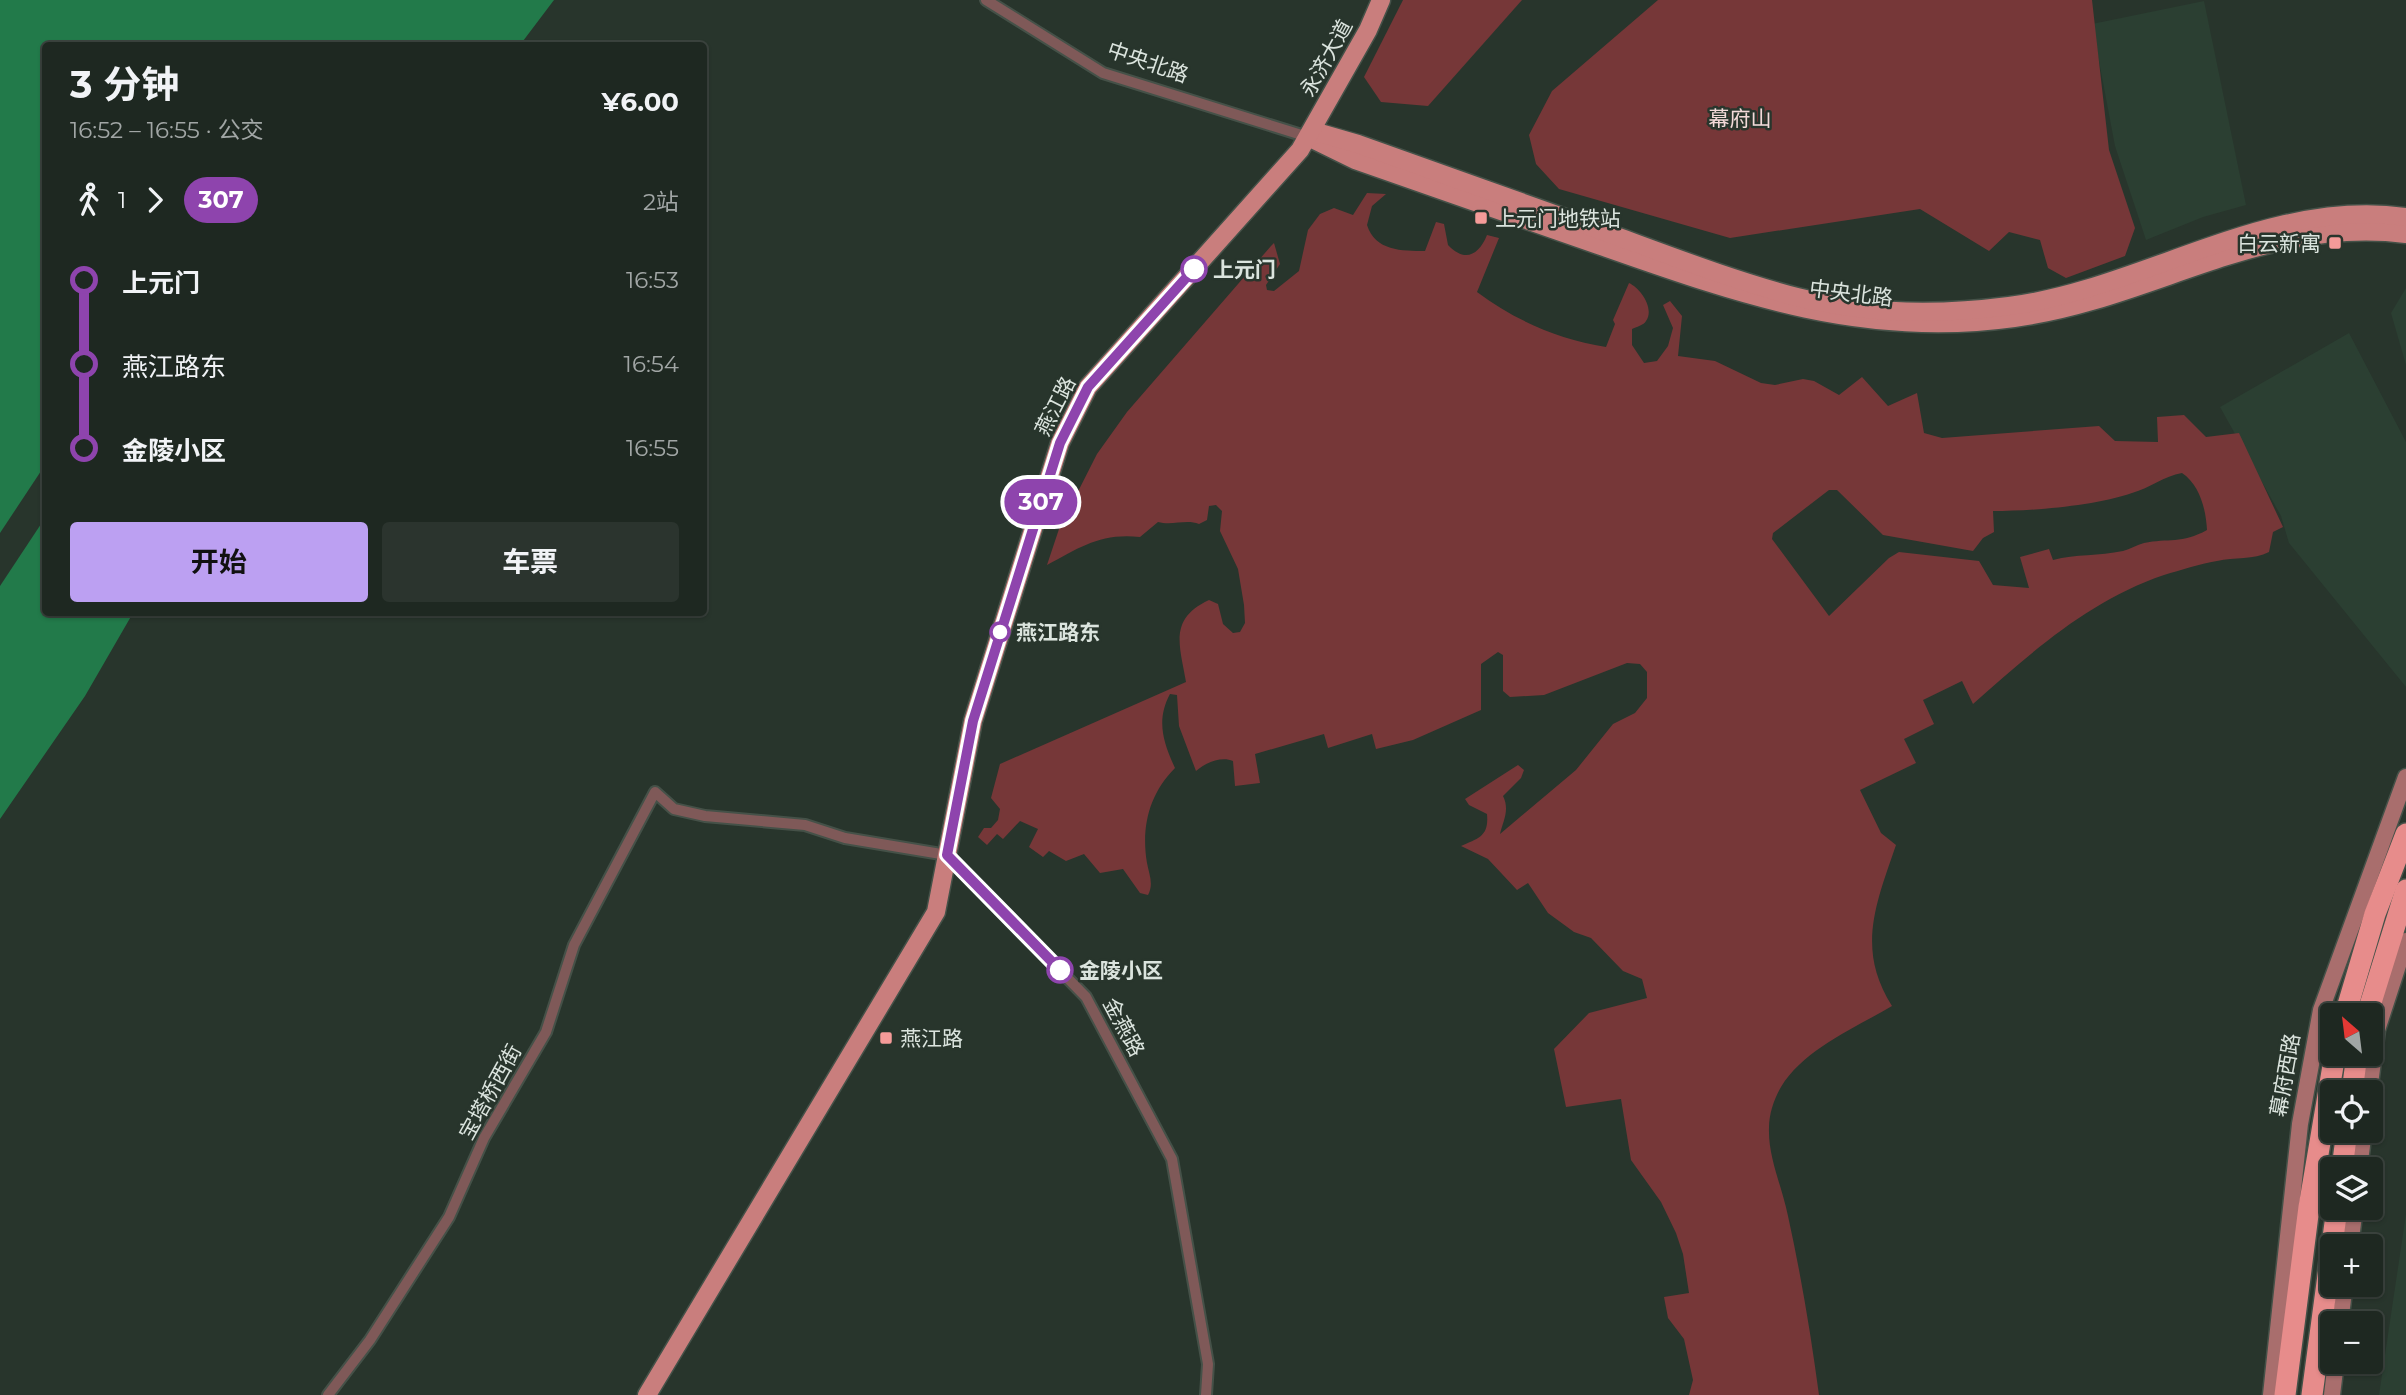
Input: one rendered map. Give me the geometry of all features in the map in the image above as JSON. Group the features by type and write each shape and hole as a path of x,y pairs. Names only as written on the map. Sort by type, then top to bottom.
{"highway":[{"path":"2349,1003 2375,915 2406,834"},
{"path":"2371,1003 2406,890"},
{"path":"2285,1395 2309,1207 2333,1066"},
{"path":"2312,1395 2335,1220"}],"main road":[{"name":"永济大道","path":"1314,137 1381,0"},
{"name":"中央北路","path":"1314,137 1718,273 1798,297 1845,306 1934,312 2014,305 2073,294 2256,232 2298,221 2347,215 2406,217"},
{"name":"中央北路","path":"1314,137 1355,160 1715,286 1842,318 1935,324 2016,318 2090,302 2300,235 2349,231 2406,234"},
{"name":"燕江路","path":"647,1395 936,912 950,858 973,721 1060,443 1082,398 1088,387 1314,137"},
{"name":"幕府西路","path":"2271,1395 2300,1124 2322,1010 2406,777"},
{"path":"658,1395 943,914 950,858"},
{"path":"2371,1080 2377,1030 2406,941"},
{"path":"2332,1395 2335,1374"}],"street":[{"name":"中央北路","path":"986,0 1103,73 1314,137"},
{"name":"宝塔桥西街","path":"328,1395 370,1340 449,1217 484,1138 546,1032 574,945 655,792 674,809 705,816 805,825 845,838 950,858"},
{"name":"金燕路","path":"950,858 1086,997 1172,1159 1208,1364 1206,1395"}],"shaded area":[{"path":"0,0 554,0 522,42 42,42 42,616 131,616 85,696 0,819"},
{"path":"2204,1 2246,205 2203,217 2146,240 2115,146 2092,24"},
{"path":"2406,288 2406,365 2391,313"},
{"path":"2349,333 2406,442 2406,687 2289,543 2281,516 2220,407"},
{"path":"2406,1214 2406,1395 2379,1395"}],"green space":[{"path":"1403,0 1522,0 1428,106 1381,102 1364,77"},
{"name":"幕府山","path":"1658,0 2092,0 2109,150 2135,228 2125,256 2066,278 2048,268 2040,240 2009,232 1989,251 1920,209 1730,238 1559,189 1536,164 1529,135 1552,91"},
{"path":"1367,193 1386,194 1372,206 1367,225 1376,240 1399,250 1425,251 1436,222 1444,224 1448,245 1460,254 1476,252 1487,235 1499,238 1477,292 1507,312 1554,334 1606,347 1615,324 1613,320 1629,283 1642,294 1649,310 1645,322 1632,329 1632,345 1644,363 1657,361 1668,346 1673,328 1663,305 1670,301 1682,316 1678,356 1715,361 1761,383 1775,385 1803,379 1814,381 1839,395 1862,377 1888,406 1917,393 1924,433 1942,438 2099,426 2115,441 2158,442 2157,417 2184,415 2206,437 2239,433 2283,527 2273,532 2269,552 2263,555 2183,569 2136,586 2110,599 2039,647 1973,704 1962,681 1923,700 1934,724 1904,739 1916,763 1860,790 1881,833 1896,845 1876,907 1872,946 1881,985 1892,1006 1831,1040 1803,1061 1776,1096 1769,1123 1771,1150 1797,1260 1819,1395 1689,1395 1693,1380 1684,1339 1668,1318 1664,1297 1689,1293 1683,1254 1676,1233 1661,1202 1631,1160 1621,1099 1566,1107 1554,1049 1589,1013 1647,998 1642,979 1623,971 1591,938 1574,932 1548,913 1528,883 1517,890 1488,859 1461,846 1482,835 1487,821 1487,814 1469,805 1465,799 1518,765 1524,770 1521,778 1503,796 1506,811 1500,834 1576,770 1613,724 1635,713 1647,698 1647,672 1640,664 1627,663 1544,695 1510,697 1503,691 1503,655 1498,652 1481,664 1481,710 1413,740 1376,749 1372,734 1328,748 1324,734 1255,754 1260,783 1235,786 1233,761 1213,761 1196,771 1179,726 1177,695 1170,694 1162,722 1167,749 1175,768 1153,800 1146,824 1145,850 1151,883 1148,895 1140,893 1123,869 1100,873 1084,854 1066,861 1049,851 1043,857 1029,847 1038,829 1020,821 1003,839 997,834 987,845 978,837 984,828 991,828 998,820 1000,809 991,798 1000,764 1186,682 1180,635 1187,616 1196,608 1209,600 1218,604 1223,624 1233,633 1240,632 1245,623 1238,569 1220,531 1222,511 1216,505 1209,506 1207,520 1199,524 1158,522 1140,537 1102,539 1047,565 1059,529 1097,454 1127,412 1271,246 1274,243 1280,264 1266,285 1267,290 1274,291 1299,271 1308,230 1320,214 1334,208 1353,215","holes":["2182,473 2201,498 2207,530 2190,537 2144,543 2114,553 2053,560 2049,549 2020,557 2029,588 1993,585 1979,561 1899,552 1889,558 1829,616 1772,539 1773,533 1829,490 1837,490 1883,535 1973,551 1983,538 1994,532 1993,511 2082,504 2117,498"]}],"pier":[{"path":"42,470 42,523 0,586 0,533"}],"bus line":[{"name":"307","path":"1060,970 947,855 973,721 1060,443 1088,387 1194,269"}],"place":[{"name":"上元门地铁站","path":"1481,218"},
{"name":"白云新寓","path":"2335,243"},
{"name":"上元门","path":"1194,269"},
{"name":"燕江路东","path":"1000,632"},
{"name":"金陵小区","path":"1060,970"},
{"name":"燕江路","path":"886,1038"}]}
